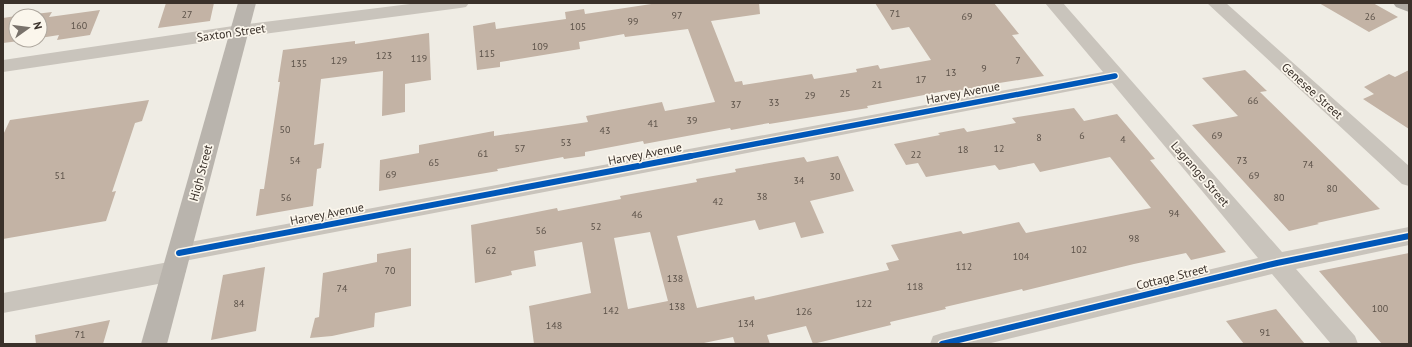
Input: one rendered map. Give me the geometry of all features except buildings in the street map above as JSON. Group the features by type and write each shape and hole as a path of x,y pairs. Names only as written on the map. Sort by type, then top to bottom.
{"highway":[{"path":"1402,3 1409,6"}],"main road":[{"name":"High Street","path":"154,344 247,3"}],"street":[{"name":"Saxton Street","path":"3,66 240,31 460,3"},
{"name":"Lagrange Street","path":"1054,3 1346,344"},
{"name":"Genesee Street","path":"1216,3 1409,178"},
{"name":"Harvey Avenue","path":"3,303 176,262 1115,76"},
{"name":"Cottage Street","path":"942,344 1277,263 1409,236"}],"cycle path":[{"path":"179,253 1115,76"},
{"path":"942,344 1277,263 1409,236"}]}
